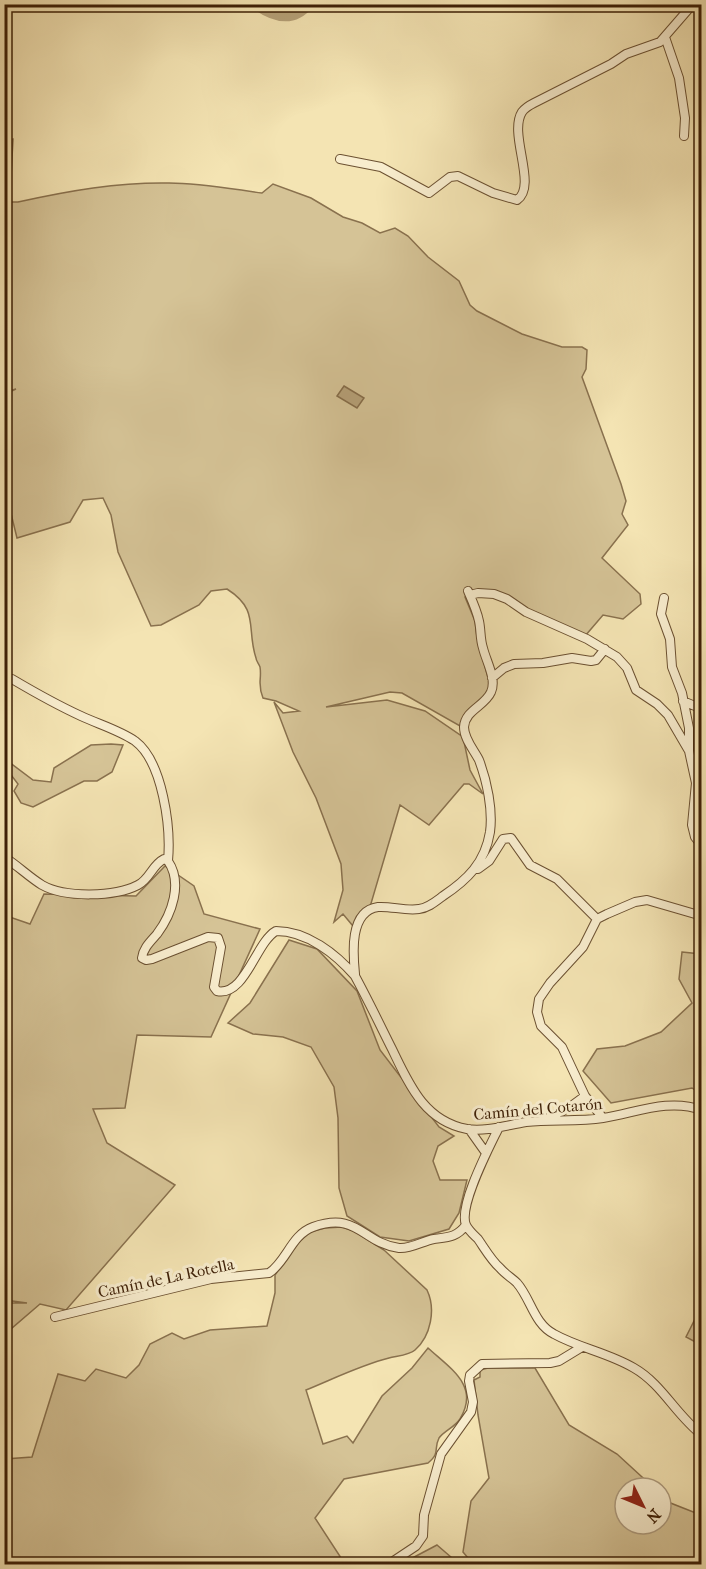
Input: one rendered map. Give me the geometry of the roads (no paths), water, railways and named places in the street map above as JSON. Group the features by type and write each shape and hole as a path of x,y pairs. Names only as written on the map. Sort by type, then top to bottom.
{"street":[{"path":"340,159 381,167 429,193 450,177 458,176 493,193 517,200 522,197 525,188 519,134 519,121 523,111 626,54 660,42 693,4"},
{"path":"665,38 679,78 686,118 684,136"},
{"path":"356,976 353,946 361,919 369,910 378,907 425,908 462,883 475,869 489,833 490,815 479,760 464,729 465,720 470,713 490,695 493,689 492,678 482,647 479,620 469,593 494,594 507,599 526,612 605,649 623,662 636,690 657,704 668,715 690,751"},
{"path":"664,598 661,614 670,639 672,667 689,728 690,751 696,783 692,825 695,837 702,846"},
{"path":"492,678 504,668 514,664 543,663 572,658 591,662 596,660 605,649"},
{"path":"4,677 129,738 141,747 148,756 160,787 168,819 168,861 164,859 160,861 144,882 138,886 98,894 73,894 56,891 42,885 4,857"},
{"path":"683,700 702,709"},
{"path":"475,869 489,861 503,840 511,838 530,865 560,881 597,919"},
{"name":"Camín del Cotarón","path":"168,861 175,883 174,900 168,916 144,949 142,958 152,959 208,937 218,938 220,947 214,987 217,991 222,992 243,978 270,934 276,931 291,932 328,949 356,976 411,1089 428,1108 443,1119 470,1129 542,1121 603,1118 665,1105 686,1106 702,1110"},
{"path":"603,1118 585,1096 562,1047 541,1026 537,1012 539,999 550,982 583,947 597,919 635,902 647,900 702,916"},
{"path":"542,1121 570,1107 585,1096"},
{"path":"499,1127 469,1196 464,1217 466,1225 493,1261 516,1282 542,1325 552,1334 634,1368 652,1382 675,1410 702,1435"},
{"path":"470,1129 486,1153"},
{"name":"Camín de La Rotella","path":"55,1317 211,1279 269,1273 298,1237 314,1226 345,1223 356,1227 374,1239 391,1246 405,1248 455,1236 466,1225"},
{"path":"389,1564 416,1546 423,1536 424,1515 436,1468 448,1442 471,1412 473,1402 469,1381 470,1375 477,1367 494,1363 559,1361 582,1347"}],"waterway":[{"path":"255,4 269,12 283,16 296,14 309,4"}]}
